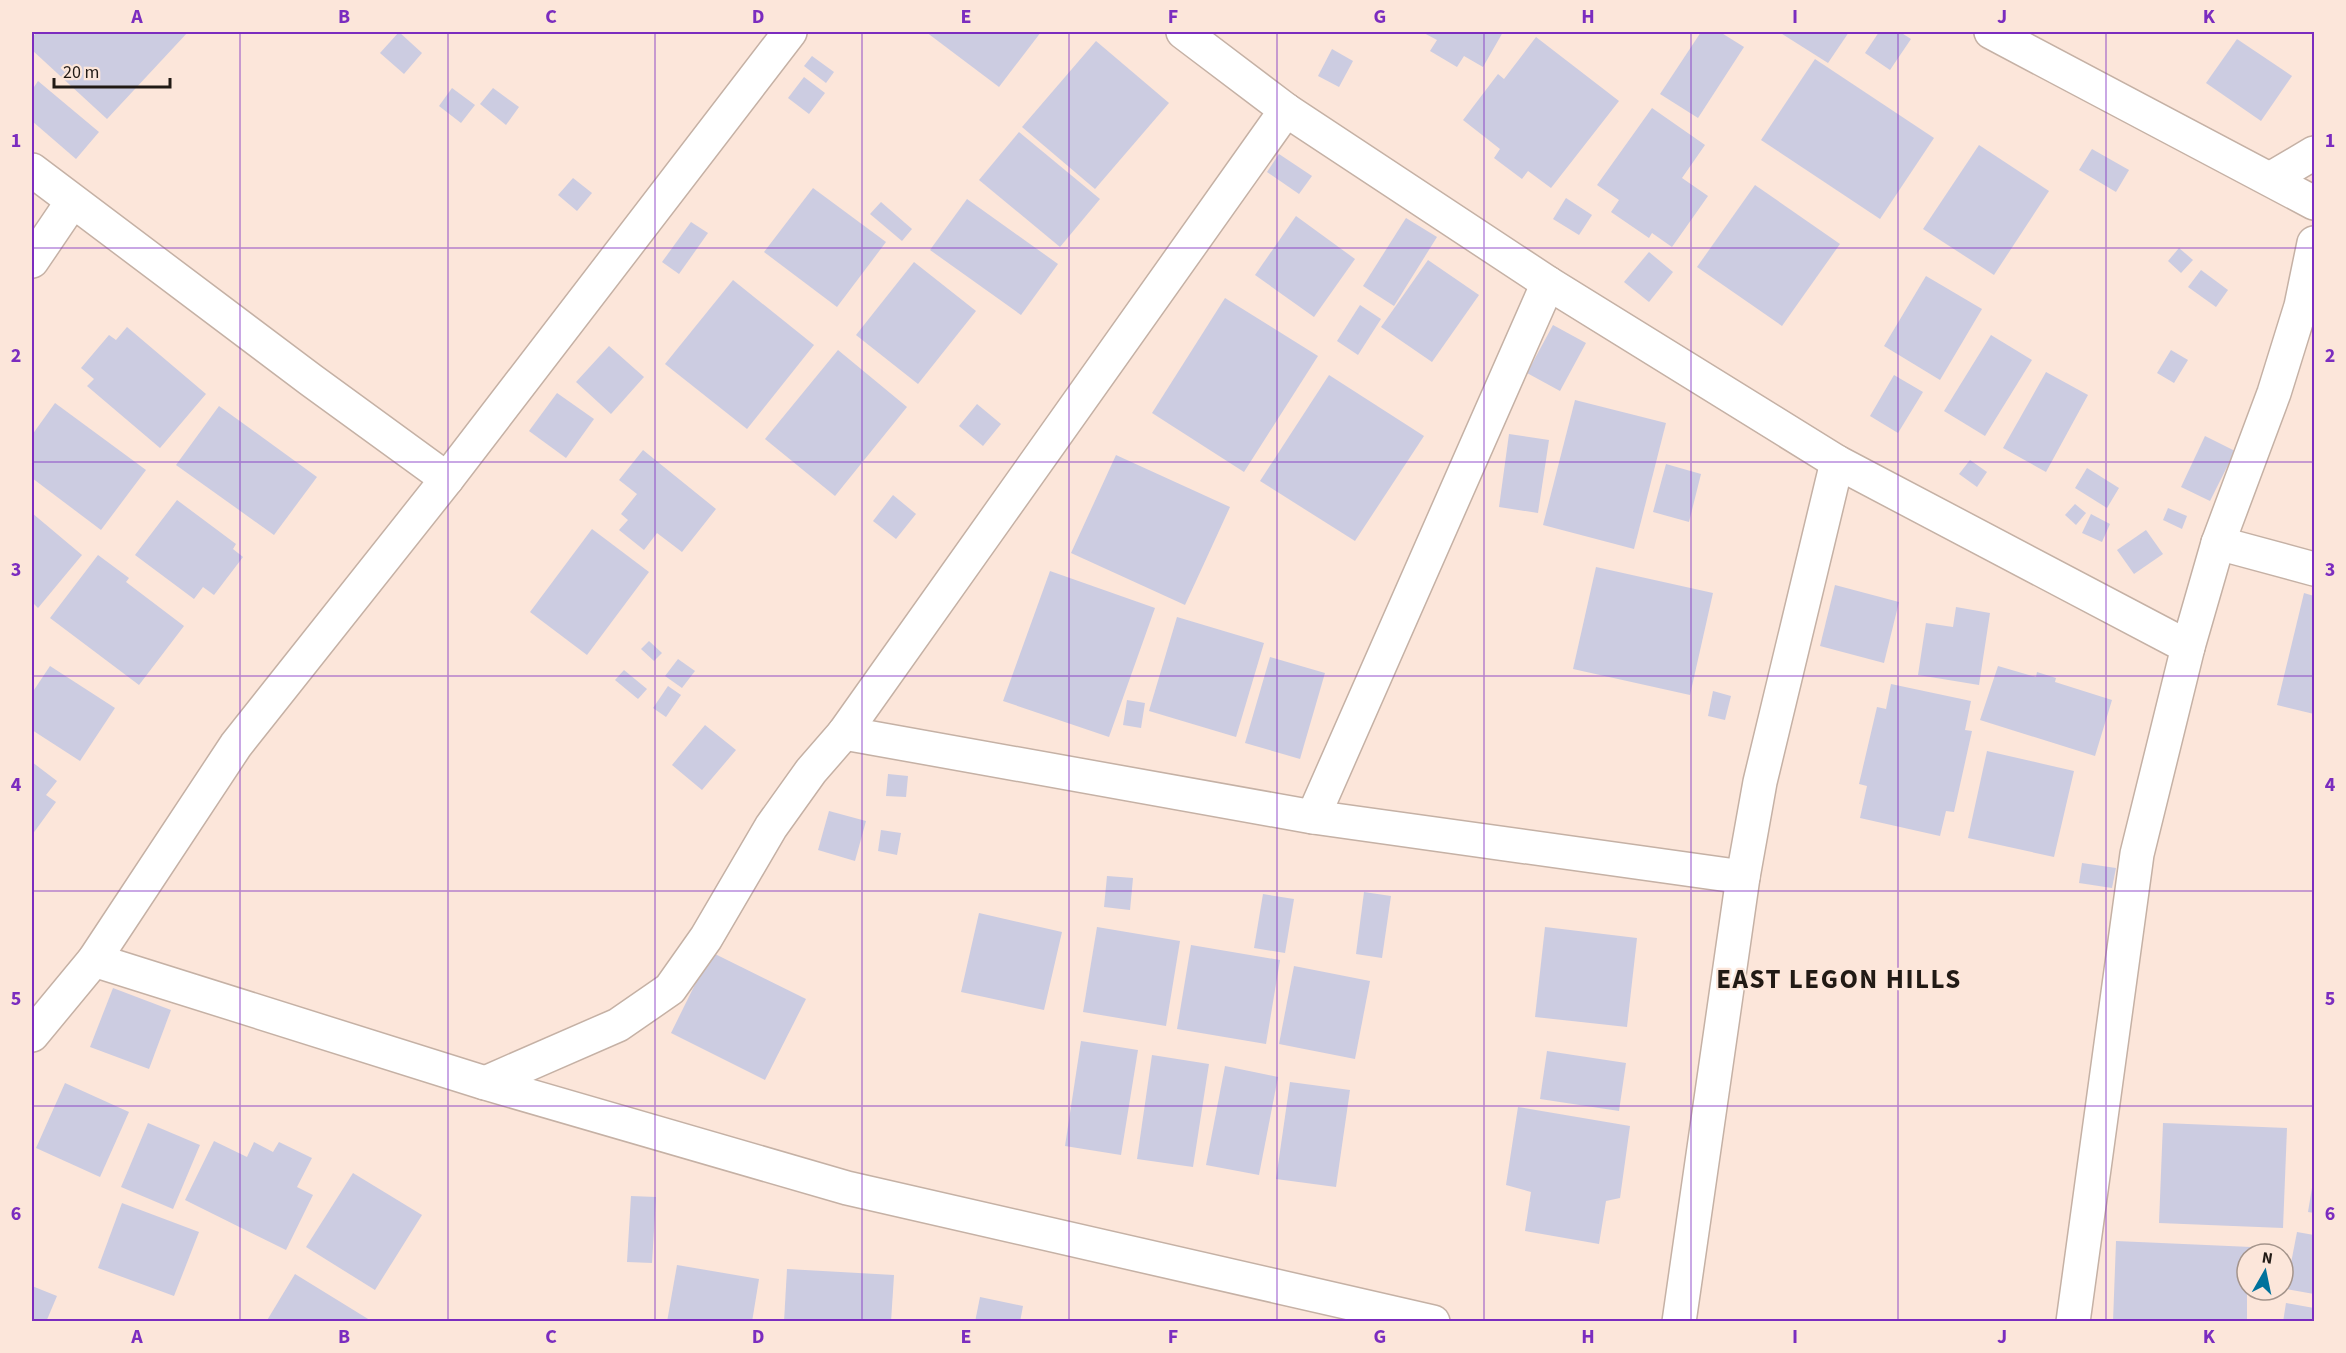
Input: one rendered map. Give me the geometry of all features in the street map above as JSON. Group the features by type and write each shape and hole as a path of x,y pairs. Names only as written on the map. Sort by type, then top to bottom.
{"street":[{"path":"32,1035 94,960 236,745 447,479 790,32"},
{"path":"1183,32 1286,110 1548,283 1838,462 2188,647"},
{"path":"1990,32 2314,203"},
{"path":"485,1083 618,1026 670,989 706,938 771,827 811,771 844,733 1286,110"},
{"path":"2270,179 2314,153"},
{"path":"32,170 447,479"},
{"path":"32,261 72,202"},
{"path":"2073,1322 2137,854 2188,647 2218,543 2274,393 2301,306 2314,243"},
{"path":"1313,817 1548,283"},
{"path":"1679,1322 1743,877 1760,782 1838,462"},
{"path":"2218,543 2314,569"},
{"path":"844,733 1313,817 1743,877"},
{"path":"94,960 485,1083 847,1188 1433,1322"}],"building":[{"path":"37,32 188,32 107,119 32,50 32,38"},
{"path":"399,32 422,53 404,74 380,53"},
{"path":"926,32 1041,32 999,87"},
{"path":"1422,32 1503,32 1483,67 1464,56 1457,67 1430,51 1437,40"},
{"path":"1701,32 1720,32 1744,47 1698,118 1660,94"},
{"path":"1779,32 1849,32 1828,63"},
{"path":"1879,32 1900,32 1911,39 1890,70 1865,53"},
{"path":"1536,37 1619,101 1551,188 1528,171 1522,179 1494,158 1500,149 1463,120 1498,74 1504,79"},
{"path":"2237,39 2292,76 2261,121 2206,83"},
{"path":"1096,41 1169,103 1095,189 1022,127"},
{"path":"1332,49 1353,61 1339,87 1318,76"},
{"path":"812,56 834,72 826,83 804,66"},
{"path":"1815,59 1934,138 1880,219 1761,140"},
{"path":"804,77 825,93 809,114 788,98"},
{"path":"38,81 99,132 76,159 32,121 32,90"},
{"path":"452,88 475,105 461,123 439,106"},
{"path":"493,88 519,107 506,125 480,104"},
{"path":"1652,108 1705,145 1682,178 1708,196 1672,247 1652,233 1649,238 1611,212 1619,200 1597,185"},
{"path":"1019,132 1100,199 1060,247 979,180"},
{"path":"1979,145 2049,191 1994,275 1923,229"},
{"path":"2092,149 2129,170 2116,192 2079,170"},
{"path":"1279,154 1312,176 1299,194 1267,172"},
{"path":"573,178 592,193 577,211 558,195"},
{"path":"1755,185 1840,244 1782,326 1697,267"},
{"path":"813,188 886,242 837,307 764,252"},
{"path":"1566,198 1592,215 1579,235 1553,219"},
{"path":"967,199 1058,264 1021,315 930,250"},
{"path":"881,202 912,229 902,241 870,214"},
{"path":"1296,216 1355,259 1314,317 1255,275"},
{"path":"1406,218 1437,237 1394,306 1363,286"},
{"path":"691,222 708,233 679,274 662,262"},
{"path":"2179,248 2193,260 2181,273 2168,261"},
{"path":"1649,252 1673,272 1649,302 1624,282"},
{"path":"1428,260 1479,295 1432,362 1381,327"},
{"path":"914,262 976,311 918,384 856,335"},
{"path":"2201,270 2228,290 2216,307 2188,287"},
{"path":"1926,276 1982,309 1940,380 1884,346"},
{"path":"733,280 814,345 747,429 665,364"},
{"path":"1225,298 1318,356 1244,472 1152,413"},
{"path":"1360,305 1381,319 1358,355 1337,341"},
{"path":"1553,325 1586,343 1560,391 1527,373"},
{"path":"127,327 206,394 160,448 87,386 94,379 81,368 109,335 116,340"},
{"path":"1991,335 2032,360 1985,436 1944,411"},
{"path":"609,346 644,377 611,414 576,382"},
{"path":"838,350 907,407 835,496 765,439"},
{"path":"2171,350 2188,360 2174,383 2157,373"},
{"path":"2046,372 2088,395 2046,472 2003,448"},
{"path":"1329,375 1424,436 1355,541 1260,481"},
{"path":"1894,375 1923,392 1898,433 1870,416"},
{"path":"557,393 594,419 566,458 529,431"},
{"path":"1575,400 1666,423 1634,549 1543,525"},
{"path":"55,403 146,470 101,530 32,478 32,435"},
{"path":"977,404 1001,424 983,446 959,426"},
{"path":"219,406 317,477 274,535 176,465"},
{"path":"1509,434 1549,440 1538,513 1499,507"},
{"path":"2205,436 2235,451 2210,501 2181,487"},
{"path":"643,450 716,509 682,552 657,533 644,550 619,530 628,520 621,514 637,494 619,480"},
{"path":"1116,455 1230,507 1185,605 1071,553"},
{"path":"1970,460 1987,472 1977,487 1959,474"},
{"path":"1666,464 1701,474 1689,522 1653,512"},
{"path":"2087,468 2119,488 2107,508 2075,488"},
{"path":"893,495 916,514 896,539 873,521"},
{"path":"177,500 236,544 233,549 243,557 214,595 203,587 194,599 135,555"},
{"path":"2075,504 2086,513 2076,525 2065,515"},
{"path":"2168,508 2187,516 2182,529 2163,520"},
{"path":"32,513 82,555 38,608 32,602"},
{"path":"2091,514 2110,524 2102,542 2082,533"},
{"path":"592,529 649,572 587,655 530,612"},
{"path":"2146,530 2163,554 2134,574 2117,550"},
{"path":"98,555 129,578 126,582 184,626 139,685 50,618"},
{"path":"1596,567 1713,593 1690,695 1573,669"},
{"path":"1050,571 1155,608 1109,737 1003,701"},
{"path":"1835,585 1899,602 1884,663 1820,646"},
{"path":"2304,593 2314,596 2314,714 2277,705"},
{"path":"1956,607 1990,613 1979,685 1918,675 1926,623 1953,627"},
{"path":"1177,617 1264,643 1236,737 1149,711"},
{"path":"649,641 662,653 654,661 641,649"},
{"path":"1270,657 1325,673 1300,759 1245,743"},
{"path":"678,659 695,671 682,688 665,676"},
{"path":"50,666 115,708 80,761 32,730 32,693"},
{"path":"1998,666 2036,677 2037,672 2056,678 2055,682 2112,700 2095,756 1980,720"},
{"path":"624,670 647,689 638,699 615,680"},
{"path":"1891,684 1971,701 1965,730 1972,731 1954,812 1946,811 1940,836 1860,818 1867,786 1859,784 1877,707 1886,709"},
{"path":"668,686 681,695 666,717 653,708"},
{"path":"1713,691 1731,696 1725,720 1708,716"},
{"path":"1127,700 1145,703 1141,728 1123,725"},
{"path":"705,725 736,750 702,790 672,765"},
{"path":"1987,751 2074,771 2054,857 1968,838"},
{"path":"32,762 57,781 46,795 56,802 32,835"},
{"path":"888,774 908,776 906,797 886,796"},
{"path":"829,811 866,821 855,861 818,850"},
{"path":"881,830 901,833 897,855 878,851"},
{"path":"2082,863 2116,868 2112,888 2079,883"},
{"path":"1107,876 1133,878 1130,910 1104,907"},
{"path":"1364,892 1391,896 1382,958 1356,954"},
{"path":"1263,894 1294,899 1285,953 1254,948"},
{"path":"979,913 1062,932 1044,1010 961,992"},
{"path":"1097,927 1180,941 1166,1026 1083,1012"},
{"path":"1545,927 1637,938 1627,1027 1535,1017"},
{"path":"1191,945 1280,960 1266,1044 1177,1029"},
{"path":"711,952 806,999 765,1080 671,1033"},
{"path":"1294,966 1370,981 1355,1059 1279,1044"},
{"path":"113,988 171,1010 149,1069 90,1047"},
{"path":"1081,1041 1138,1050 1121,1155 1065,1146"},
{"path":"1547,1051 1626,1063 1619,1111 1540,1099"},
{"path":"1152,1055 1209,1064 1193,1167 1137,1159"},
{"path":"1225,1066 1278,1077 1259,1175 1206,1165"},
{"path":"1290,1082 1350,1090 1336,1187 1276,1179"},
{"path":"65,1083 129,1112 100,1177 36,1148"},
{"path":"1518,1107 1630,1126 1620,1198 1606,1201 1599,1244 1525,1231 1531,1192 1506,1185"},
{"path":"148,1123 200,1145 173,1209 121,1187"},
{"path":"2163,1123 2287,1128 2283,1228 2159,1223"},
{"path":"214,1141 247,1157 254,1142 273,1152 279,1142 312,1158 297,1187 313,1195 286,1250 185,1200"},
{"path":"353,1173 422,1215 375,1290 306,1247"},
{"path":"2314,1182 2314,1213 2308,1212"},
{"path":"631,1196 656,1197 652,1263 627,1262"},
{"path":"122,1203 199,1232 174,1296 98,1268"},
{"path":"2297,1232 2314,1235 2314,1294 2295,1291"},
{"path":"2116,1241 2235,1246 2235,1302 2247,1302 2247,1322 2113,1322"},
{"path":"677,1265 759,1279 752,1322 667,1322"},
{"path":"787,1269 894,1275 891,1322 784,1322"},
{"path":"295,1274 373,1322 266,1322"},
{"path":"32,1286 57,1296 46,1322 32,1322"},
{"path":"980,1297 1023,1306 1020,1322 975,1322"},
{"path":"2286,1303 2314,1308 2314,1322 2283,1322"}],"district":[{"name":"EAST LEGON HILLS","path":"1839,979"}]}
